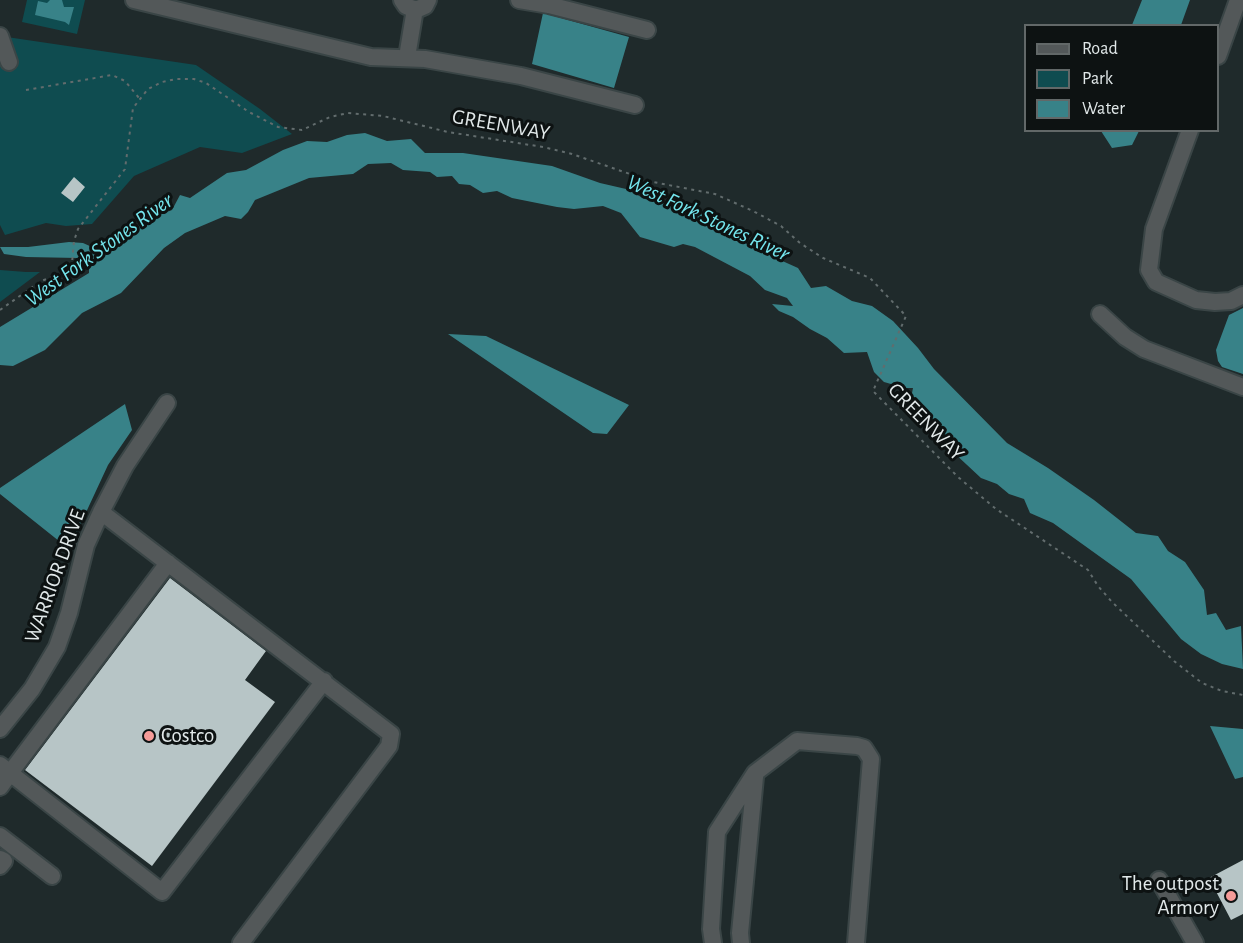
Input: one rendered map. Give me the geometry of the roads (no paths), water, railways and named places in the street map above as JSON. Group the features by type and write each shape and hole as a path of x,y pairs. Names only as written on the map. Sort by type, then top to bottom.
{"street":[{"path":"134,0 371,57 425,59 520,76 635,105"},
{"path":"519,0 647,30"},
{"path":"1219,53 1238,0"},
{"path":"407,57 415,3"},
{"path":"0,36 9,62"},
{"path":"1189,132 1154,228 1149,270 1156,282 1196,300 1231,301 1243,295"},
{"path":"1100,314 1125,337 1144,349 1243,387"},
{"name":"WARRIOR DRIVE","path":"0,729 32,689 57,647 69,613 86,545 125,466 167,403"},
{"path":"101,512 388,729 391,734 389,746 241,943"},
{"path":"168,563 3,775 162,892 324,681"},
{"path":"713,943 711,929 717,832 755,773 797,741 857,746 864,748 872,759 856,943"},
{"path":"741,943 740,933 755,773"},
{"path":"0,836 52,876"},
{"path":"1159,880 1195,943"}],"water":[{"path":"50,0 62,0 64,7 74,7 69,25 35,15 38,1 47,3"},
{"path":"1142,0 1190,0 1181,24 1132,24"},
{"path":"543,13 629,37 614,88 532,64"},
{"path":"1102,132 1138,132 1132,145 1112,148"},
{"path":"365,133 387,141 411,139 425,153 463,153 552,166 600,183 626,189 645,199 674,206 698,208 709,227 729,229 749,246 798,268 811,288 826,286 852,301 872,306 893,321 934,369 1007,443 1094,500 1136,533 1158,536 1168,551 1185,562 1204,590 1207,615 1216,613 1226,630 1241,626 1243,669 1222,664 1201,654 1181,639 1131,579 1053,523 1030,513 1024,499 1009,494 997,484 981,478 952,451 934,426 922,415 905,407 911,398 913,388 884,382 874,372 867,352 844,353 827,338 779,311 772,304 793,306 787,298 765,290 750,276 695,247 683,244 674,247 640,237 621,213 603,206 574,209 512,198 497,191 483,193 470,185 459,184 452,176 437,177 430,172 403,170 391,163 368,164 353,174 309,178 255,200 241,219 225,216 185,233 164,248 121,293 82,313 45,350 13,366 0,365 0,327 89,273 89,266 78,258 26,257 4,254 0,247 28,247 69,242 83,243 101,251 148,219 172,210 180,195 190,198 227,173 246,170 283,150 307,141 327,142 347,135"},
{"path":"1243,308 1243,374 1222,367 1216,350 1229,315"},
{"path":"448,334 486,336 629,405 607,434 593,433"},
{"path":"125,404 132,430 108,465 69,549 0,494 0,488"},
{"path":"1210,726 1243,729 1243,777 1235,779"}],"place":[{"name":"Costco","path":"149,736"},
{"name":"The outpost Armory","path":"1231,896"}],"water label":[{"name":"West Fork Stones River","path":"708,218"},
{"name":"West Fork Stones River","path":"99,250"}]}
